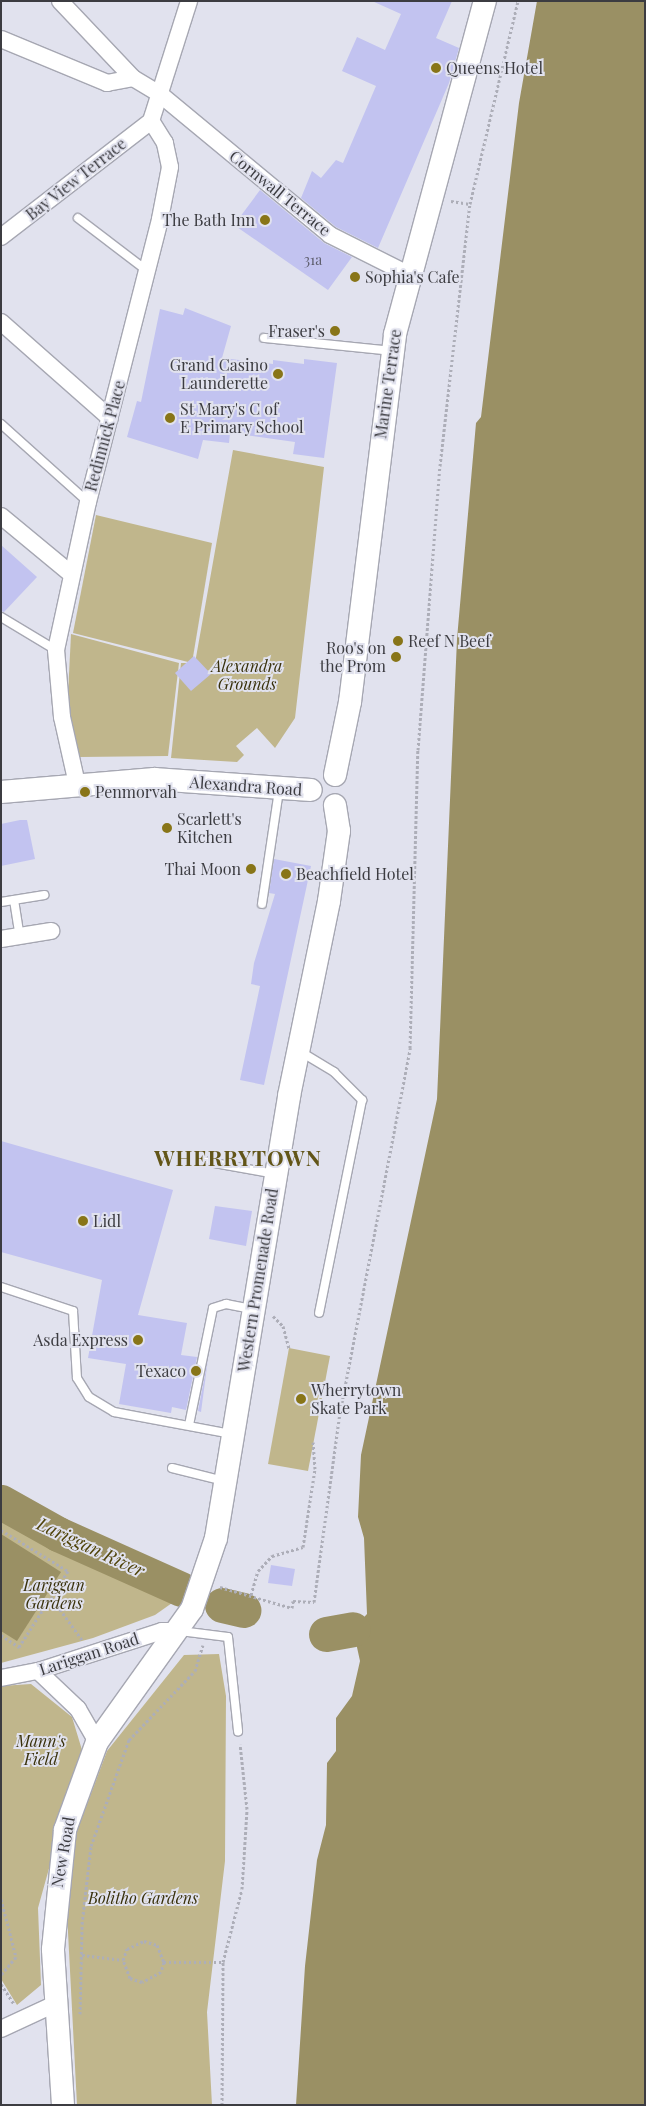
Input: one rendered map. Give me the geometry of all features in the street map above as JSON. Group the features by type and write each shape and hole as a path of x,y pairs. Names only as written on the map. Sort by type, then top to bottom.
{"street":[{"name":"Cornwall Terrace","path":"60,1 133,78 161,95 330,235 408,274"},
{"path":"151,121 161,95 189,1"},
{"name":"Marine Terrace","path":"335,774 350,702 392,351 408,274 485,1"},
{"path":"1,39 107,83 133,78"},
{"name":"Bay View Terrace","path":"1,236 151,121"},
{"name":"Redinnick Place","path":"76,784 62,717 56,650 88,502 148,272 170,167 165,143 151,121"},
{"path":"1,322 110,418"},
{"path":"1,516 72,574"},
{"path":"335,774 345,790 335,805 321,805 311,790 320,775 335,774"},
{"name":"Alexandra Road","path":"1,792 76,784 154,779 311,790"},
{"name":"Western Promenade Road","path":"178,1631 205,1579 226,1481 276,1174 338,840 335,805"},
{"path":"1,939 51,930"},
{"name":"Lariggan Road","path":"1,1678 38,1671 92,1652 178,1631"},
{"name":"New Road","path":"64,2105 55,2004 55,1894 65,1830 97,1742 178,1631"},
{"path":"38,1671 78,1709 97,1742"},
{"path":"1,2029 55,2004"}],"lane":[{"path":"78,218 148,272"},
{"path":"264,338 392,351"},
{"path":"1,424 88,502"},
{"path":"1,617 56,650"},
{"path":"262,904 279,788"},
{"path":"1,902 44,895"},
{"path":"14,900 20,936"},
{"path":"299,1051 334,1072 362,1100 319,1313"},
{"path":"203,1161 276,1174"},
{"path":"1,1287 74,1312 77,1378 89,1397 114,1412 233,1434"},
{"path":"189,1425 213,1308 226,1304 254,1309"},
{"path":"172,1468 226,1481"},
{"path":"178,1631 228,1638 238,1731"}],"path":[{"path":"215,1593 216,1586 292,1608 293,1602 314,1602 340,1413 410,1048 418,750 440,466 470,204 518,1"},
{"path":"451,201 470,204"},
{"path":"254,1309 275,1317 289,1348"},
{"path":"250,1595 258,1572 272,1556 303,1547 315,1469 313,1442"},
{"path":"1,1530 68,1571 19,1647 1,1635"},
{"path":"51,1597 92,1652"},
{"path":"80,2024 82,1955 91,1846 129,1740 195,1671 206,1636"},
{"path":"222,2105 222,1962 242,1889 247,1809 238,1731"},
{"path":"1,1899 16,1957 1,1974"},
{"path":"144,1941 157,1945 164,1962 161,1972 142,1982 130,1978 123,1960 127,1949 144,1941"},
{"path":"82,1955 123,1960"},
{"path":"164,1962 222,1962"},
{"path":"1,1984 23,2019"}],"green space":[{"name":"Alexandra Grounds","path":"233,450 324,467 295,718 275,748 257,728 236,746 244,755 237,762 171,758 181,663 195,663"},
{"path":"96,515 212,543 192,663 73,633"},
{"path":"71,634 179,663 168,756 80,757 67,715"},
{"name":"Wherrytown Skate Park","path":"289,1348 330,1356 308,1471 268,1464"},
{"name":"Lariggan Gardens","path":"1,1506 147,1582 172,1603 155,1615 93,1638 1,1663"},
{"name":"Bolitho Gardens","path":"219,1654 226,1696 225,1861 207,2012 212,2105 77,2105 66,1894 76,1834 107,1751 184,1655"},
{"name":"Mann's Field","path":"31,1684 72,1717 82,1750 38,1908 41,1985 17,2005 1,1979 1,1686"}],"shaded area":[{"path":"537,1 645,1 645,2105 296,2105 305,1966 317,1860 326,1825 327,1763 336,1751 336,1718 352,1696 360,1661 353,1629 367,1614 364,1538 358,1517 361,1455 437,1099 457,639 476,423 481,417 519,103"},
{"path":"1,1534 61,1572 17,1641 1,1631"}],"building":[{"path":"372,1 452,1 436,38 459,48 449,83 378,248 336,227 301,198 312,171 321,178 336,160 343,163 376,86 342,71 357,37 385,50 401,14"},
{"path":"260,190 324,243 352,257 328,290 234,225"},
{"path":"185,308 231,326 222,358 273,364 273,360 304,364 304,359 337,363 324,458 293,454 295,442 230,433 229,443 203,440 198,459 127,437 137,401 141,402 160,309 183,315"},
{"path":"1,545 37,577 4,612 1,611"},
{"path":"194,656 211,674 191,691 175,673"},
{"path":"27,820 35,859 1,866 1,824"},
{"path":"274,859 311,866 264,1085 240,1080 260,986 251,984 254,963 275,894 269,893"},
{"name":"Lidl","path":"1,1141 173,1190 138,1315 187,1323 181,1355 197,1357 186,1410 172,1407 171,1413 119,1404 126,1364 88,1358 102,1280 1,1252"},
{"path":"215,1206 252,1211 246,1246 209,1239"},
{"path":"208,1359 201,1412 198,1411"},
{"path":"271,1565 295,1569 292,1586 268,1583"}],"waterway":[{"name":"Lariggan River","path":"1,1502 58,1534 181,1589"},
{"name":"Lariggan River","path":"222,1605 243,1610"},
{"name":"Lariggan River","path":"326,1634 353,1629"}],"place":[{"name":"Queens Hotel","path":"436,68"},
{"name":"The Bath Inn","path":"265,220"},
{"name":"Sophia's Cafe","path":"355,277"},
{"name":"Fraser's","path":"335,331"},
{"name":"Grand Casino Launderette","path":"278,374"},
{"name":"St Mary's C of E Primary School","path":"170,418"},
{"name":"Reef N Beef","path":"398,641"},
{"name":"Roo's on the Prom","path":"396,657"},
{"name":"Penmorvah","path":"85,792"},
{"name":"Scarlett's Kitchen","path":"167,828"},
{"name":"Thai Moon","path":"251,869"},
{"name":"Beachfield Hotel","path":"286,874"},
{"name":"Lidl","path":"83,1221"},
{"name":"Asda Express","path":"138,1340"},
{"name":"Texaco","path":"196,1371"},
{"name":"Wherrytown Skate Park","path":"301,1399"}],"district":[{"name":"WHERRYTOWN","path":"238,1157"}]}
